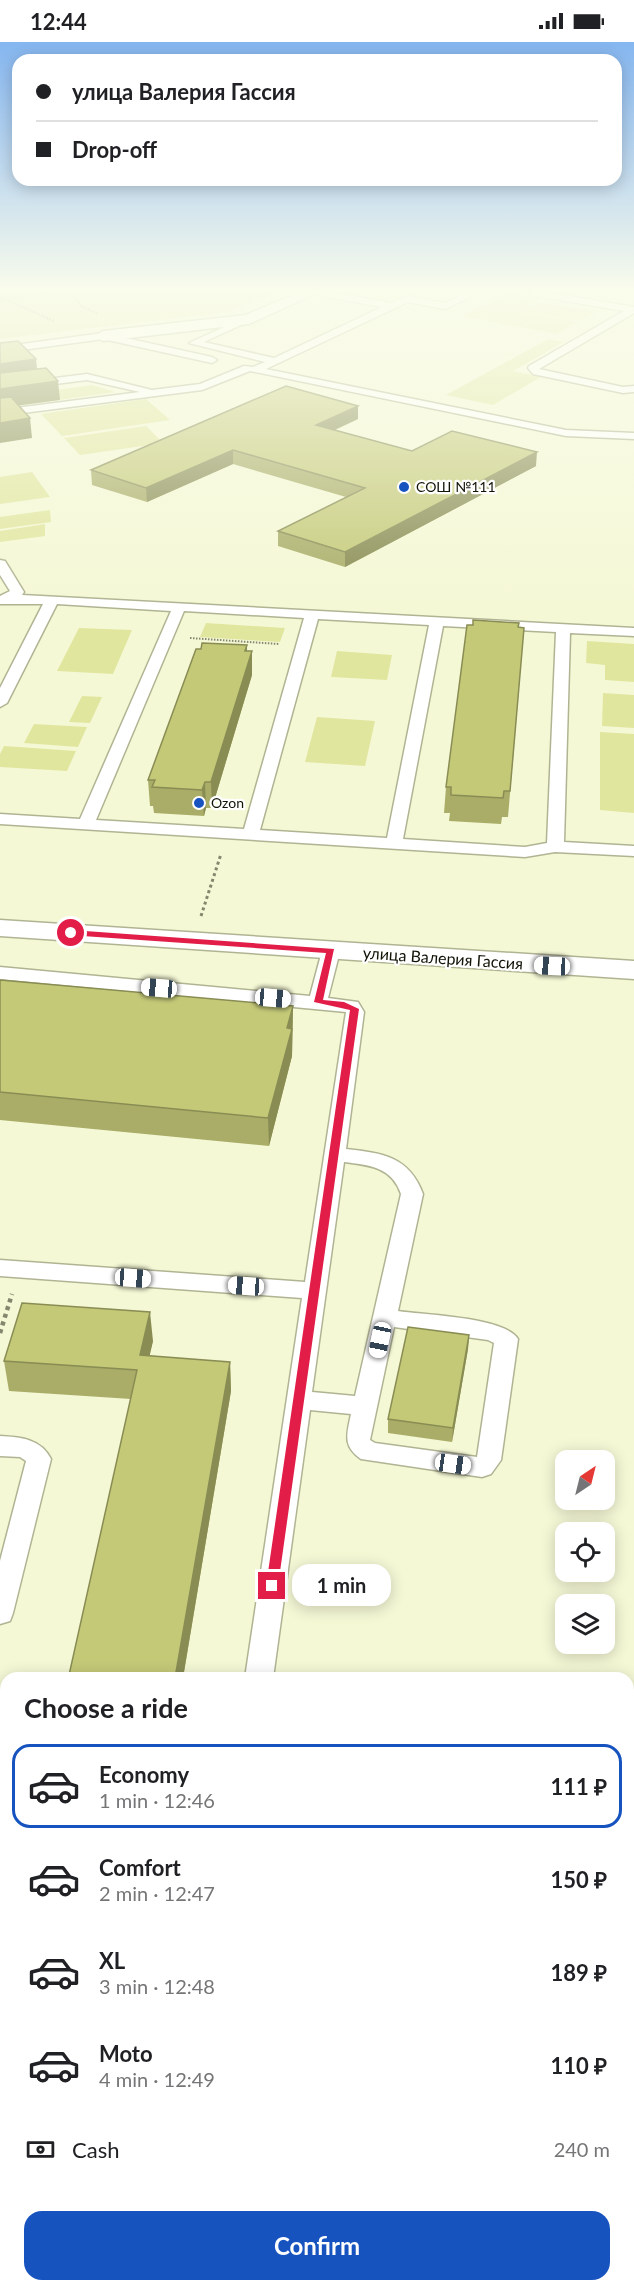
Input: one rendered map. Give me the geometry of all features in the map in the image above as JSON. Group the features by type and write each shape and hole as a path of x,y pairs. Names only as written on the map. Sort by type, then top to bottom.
{"street":[{"name":"улица Валерия Гассия","path":"0,928 634,970"}],"lane":[{"path":"0,413 128,397"},
{"path":"389,397 566,433 634,436"},
{"path":"0,564 17,592 5,599"},
{"path":"5,599 634,632"},
{"path":"0,703 52,600"},
{"path":"87,823 179,607"},
{"path":"251,834 312,614"},
{"path":"394,843 437,621"},
{"path":"555,847 563,628"},
{"path":"0,819 525,852 555,847 634,851"},
{"path":"318,1002 331,951"},
{"path":"0,973 344,1004 355,1009 260,1672"},
{"path":"334,1154 374,1159 396,1167 409,1181 412,1194 358,1439 363,1449 482,1467 489,1460 506,1339 493,1332 385,1318"},
{"path":"10,1269 314,1291"},
{"path":"299,1400 366,1406"},
{"path":"0,1446 22,1448 34,1452 39,1459 0,1613"}],"path":[{"path":"184,638 290,644"},
{"path":"0,1333 10,1269"}],"green space":[{"path":"7,397 80,397 16,406 0,398"},
{"path":"455,397 507,397 493,405"},
{"path":"146,399 170,420 62,436 41,414"},
{"path":"146,426 163,443 80,455 64,438"},
{"path":"32,472 50,497 0,504 0,477"},
{"path":"50,510 51,522 0,529 0,517"},
{"path":"45,524 45,536 0,542 0,531"},
{"path":"206,623 285,628 280,642 200,637"},
{"path":"79,628 132,630 113,674 57,671"},
{"path":"587,641 634,644 634,682 605,680 605,665 586,663"},
{"path":"337,651 392,655 387,680 331,677"},
{"path":"603,693 634,695 634,728 602,726"},
{"path":"82,696 102,697 90,723 69,722"},
{"path":"317,717 375,721 365,766 305,762"},
{"path":"34,724 87,727 78,747 24,743"},
{"path":"600,732 634,734 634,813 600,810"},
{"path":"4,746 76,751 67,771 0,767 0,754"}],"building":[{"path":"11,397 30,418 0,423 0,398"},
{"name":"СОШ №111","path":"261,397 325,397 358,406 316,425 412,451 452,431 537,452 345,552 278,531 365,488 233,450 146,488 91,470"},
{"path":"473,620 519,623 518,627 524,628 510,791 504,791 503,798 451,795 451,787 446,787 467,625 473,625"},
{"path":"202,643 247,645 245,651 252,651 211,782 205,782 202,790 152,787 155,780 148,780 196,649 201,649"},
{"path":"0,980 293,1006 287,1028 292,1029 268,1118 0,1092"},
{"path":"22,1303 150,1312 140,1355 230,1362 176,1672 70,1672 137,1370 4,1361"},
{"path":"408,1327 469,1335 453,1428 388,1419"}],"place":[{"name":"СОШ №111","path":"404,487"},
{"name":"Ozon","path":"199,803"}],"route":[{"path":"71,933 331,951 318,1002 344,1004 355,1009 272,1586"}]}
